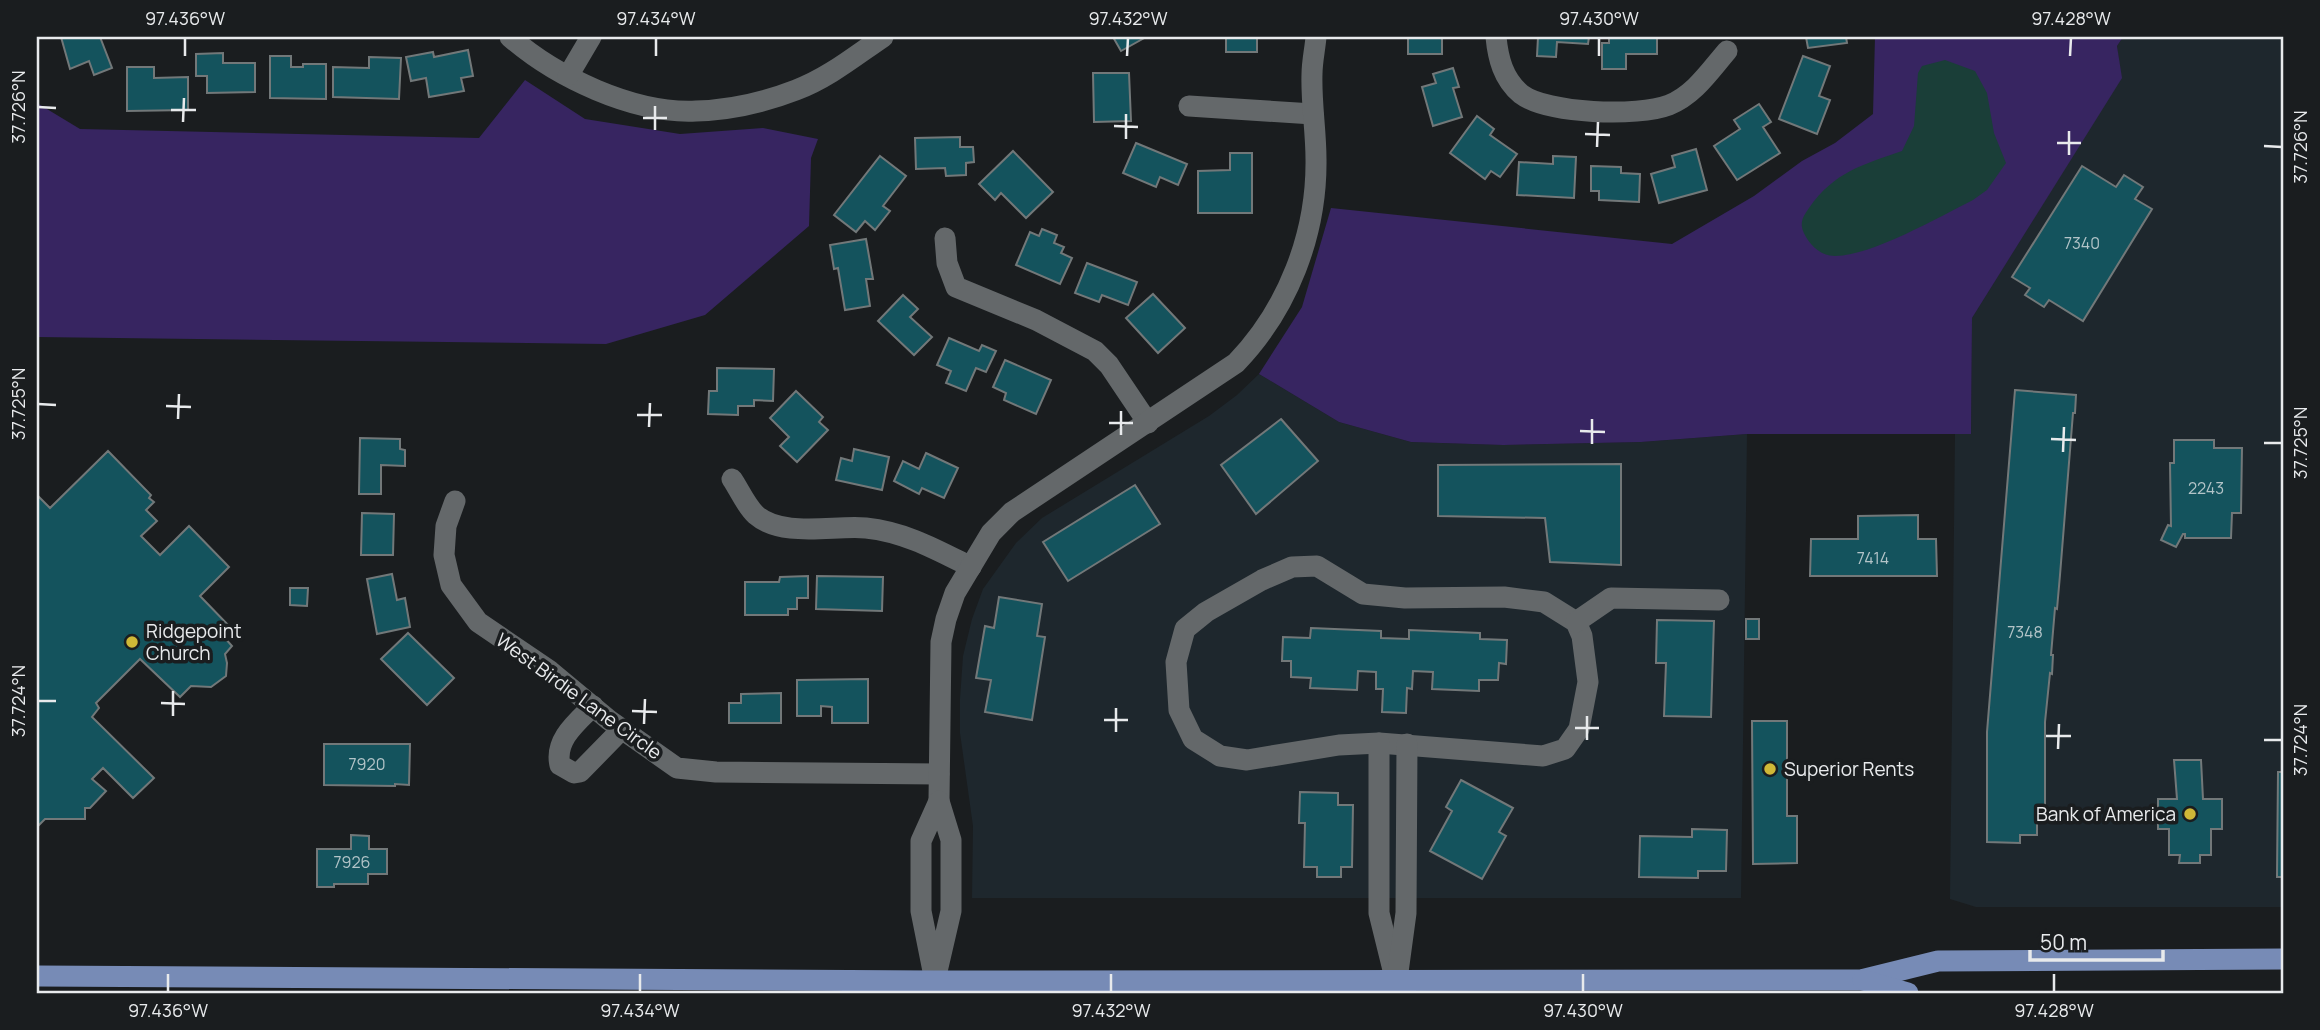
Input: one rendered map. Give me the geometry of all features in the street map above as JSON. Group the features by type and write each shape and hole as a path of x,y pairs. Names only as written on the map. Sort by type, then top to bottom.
{"main road":[{"path":"37,976 313,985 1213,988 1396,982 1861,980 1938,961 2283,959"},
{"path":"1861,980 1908,993"}],"street":[{"path":"510,37 531,55 596,90 662,108 694,111 724,108 797,90 830,74 883,37"},
{"path":"568,76 591,37"},
{"path":"934,989 951,911 951,840 939,801 939,774 941,642 955,593 991,533 1012,512 1236,363 1253,345 1281,302 1299,259 1315,194 1312,72 1316,37"},
{"path":"1496,37 1499,62 1509,81 1521,94 1537,103 1588,111 1644,111 1668,106 1692,93 1727,51"},
{"path":"1189,106 1313,114"},
{"path":"945,238 947,263 956,287 1036,320 1095,351 1109,365 1148,423"},
{"path":"732,479 756,515 777,525 799,529 866,528 908,536 971,567"},
{"name":"West Birdie Lane Circle","path":"455,501 446,526 444,555 451,585 478,622 550,671 622,729 677,768 716,772 939,774"},
{"path":"1317,566 1363,594 1405,598 1504,597 1544,602 1576,622 1582,636 1588,682 1579,729 1565,749 1543,756 1379,743 1339,745 1247,760 1218,755 1194,739 1179,710 1177,662 1185,629 1206,612 1262,580 1292,567 1317,566"},
{"path":"1576,622 1611,598 1718,600"},
{"path":"593,706 564,738 558,756 560,765 574,773 580,772 622,729"},
{"path":"1379,743 1379,913 1396,982"},
{"path":"1396,982 1406,913 1407,744"},
{"path":"934,989 921,911 921,841 939,801"}],"shaded area":[{"path":"1875,37 2123,37 2117,46 2122,78 1972,318 1971,434 1747,434 1641,442 1503,445 1411,442 1339,422 1259,374 1302,307 1331,208 1672,244 1754,196 1802,161 1835,143 1873,114"},
{"path":"2123,37 2283,37 2283,907 1976,907 1950,899 1955,434 1971,434 1972,318 2121,78 2117,46"},
{"path":"1945,60 1975,71 1987,93 1994,133 2006,163 1987,190 1973,200 1886,243 1835,256 1818,250 1808,241 1802,229 1806,212 1828,186 1850,171 1902,151 1914,126 1918,73 1922,66"},
{"path":"525,80 585,119 680,134 763,128 818,139 811,158 809,226 705,315 606,344 37,337 37,103 80,129 479,138"},
{"path":"1259,374 1339,422 1411,442 1503,445 1641,442 1747,434 1741,898 972,898 973,826 960,733 960,699 963,656 983,589 1016,543 1042,518 1209,416"}],"building":[{"path":"61,37 100,37 112,68 94,75 89,61 70,69"},
{"path":"1113,37 1146,37 1121,51"},
{"path":"1192,37 1257,37 1257,52 1226,52 1226,38"},
{"path":"1408,37 1442,37 1442,54 1408,54"},
{"path":"1538,37 1589,37 1588,44 1557,42 1556,57 1537,56"},
{"path":"1609,37 1657,37 1657,54 1626,54 1626,69 1602,69 1602,43 1609,43"},
{"path":"1806,37 1846,37 1847,43 1808,48"},
{"path":"468,50 473,76 461,78 464,91 429,97 426,78 411,81 406,57 433,52 434,57"},
{"path":"223,53 223,63 255,63 255,92 207,93 207,76 196,76 196,54"},
{"path":"270,56 291,56 291,67 326,64 326,99 270,98"},
{"path":"1803,56 1830,66 1819,96 1830,100 1817,134 1779,119"},
{"path":"369,57 401,58 399,99 333,97 333,67 369,68"},
{"path":"127,67 154,67 154,78 188,77 188,110 127,111"},
{"path":"1453,68 1459,87 1453,88 1462,117 1433,126 1422,87 1436,83 1433,74"},
{"path":"1093,73 1129,73 1131,121 1094,122"},
{"path":"1759,104 1771,122 1763,127 1780,153 1737,180 1714,146 1740,129 1734,120"},
{"path":"1477,116 1494,129 1490,135 1517,154 1500,177 1491,171 1485,179 1450,153"},
{"path":"960,137 960,147 973,147 974,162 966,163 966,175 946,176 945,168 916,169 915,138"},
{"path":"1136,143 1187,164 1178,185 1160,177 1156,187 1123,173"},
{"path":"1696,149 1707,190 1659,203 1651,174 1675,167 1672,156"},
{"path":"1013,151 1053,192 1026,218 1001,193 995,200 979,184"},
{"path":"1230,153 1252,153 1252,213 1198,213 1198,171 1230,170"},
{"path":"880,156 906,176 883,206 890,211 875,230 865,221 856,232 834,215"},
{"path":"1553,156 1576,157 1574,198 1517,195 1519,162 1553,164"},
{"path":"1591,166 1621,167 1621,173 1640,174 1639,202 1599,200 1599,191 1591,191"},
{"path":"2082,166 2116,187 2124,175 2143,187 2135,199 2152,209 2083,321 2049,300 2044,307 2025,295 2030,288 2012,277"},
{"path":"1042,229 1057,235 1054,243 1064,247 1061,253 1072,258 1060,284 1016,265 1030,232 1039,236"},
{"path":"866,239 873,279 866,279 870,306 845,310 838,268 834,269 830,245"},
{"path":"1087,263 1137,282 1128,305 1102,295 1099,302 1075,293"},
{"path":"1153,294 1185,328 1158,353 1126,318"},
{"path":"903,295 918,309 910,317 932,337 914,355 878,321"},
{"path":"949,338 979,351 982,345 996,351 986,372 976,368 966,391 946,383 951,371 937,365"},
{"path":"1005,360 1051,380 1036,414 1004,400 1006,393 993,387"},
{"path":"717,368 774,369 773,401 754,400 754,406 738,406 738,415 708,414 709,391 717,391"},
{"path":"2015,390 2076,395 2057,609 2055,608 2052,674 2050,673 2045,722 2045,819 2037,819 2037,835 2020,835 2020,843 1987,842 1987,732"},
{"path":"796,391 823,417 819,422 828,430 797,462 780,446 789,437 770,418"},
{"path":"1281,419 1318,461 1256,514 1221,465"},
{"path":"360,438 400,439 400,449 405,450 405,466 381,465 381,494 359,494"},
{"path":"2174,440 2214,440 2214,448 2242,448 2241,513 2232,513 2231,538 2185,538 2183,534 2176,547 2161,540 2168,525 2171,526 2170,463 2174,463"},
{"path":"854,449 889,457 882,490 836,480 841,458 852,461"},
{"name":"Ridgepoint Church","path":"108,451 151,495 149,498 154,502 146,510 157,521 141,536 160,555 189,526 229,567 200,596 232,629 224,637 232,646 225,654 226,676 211,687 191,686 180,697 140,659 96,703 99,708 92,717 154,778 133,798 103,768 92,779 106,791 90,808 85,808 85,819 45,819 37,827 37,495 50,508"},
{"path":"926,453 958,468 944,498 922,488 919,494 894,481 903,461 919,469"},
{"path":"1621,464 1621,565 1550,562 1545,518 1438,516 1438,465"},
{"path":"1135,485 1160,524 1068,581 1043,542"},
{"path":"362,513 394,514 393,555 361,555"},
{"path":"1918,515 1918,539 1936,539 1937,576 1810,576 1811,539 1858,539 1858,516"},
{"path":"392,574 397,600 405,598 410,627 377,634 367,579"},
{"path":"808,576 808,598 797,598 797,609 788,609 788,615 745,615 745,582 779,582 780,577"},
{"path":"817,576 883,577 882,611 816,609"},
{"path":"290,588 308,588 307,606 290,605"},
{"path":"999,597 1042,604 1037,636 1045,637 1032,720 985,712 991,680 976,678 985,626 994,628"},
{"path":"1746,619 1759,619 1759,639 1746,639"},
{"path":"1657,620 1714,621 1711,717 1664,716 1666,663 1656,663"},
{"path":"1311,628 1381,631 1381,638 1409,639 1409,630 1480,633 1480,639 1507,640 1506,664 1499,663 1498,680 1479,680 1479,691 1432,689 1433,672 1413,671 1412,689 1407,688 1406,713 1382,712 1383,689 1376,689 1376,672 1358,671 1357,690 1310,688 1311,678 1291,677 1291,661 1282,661 1283,637 1310,638"},
{"path":"408,633 454,678 427,705 381,659"},
{"path":"868,679 868,723 832,723 832,707 821,706 821,716 797,716 797,680"},
{"path":"781,693 781,723 729,723 729,703 741,703 741,694"},
{"name":"Superior Rents","path":"1752,721 1787,721 1787,816 1797,816 1797,863 1753,864"},
{"path":"324,744 410,744 409,785 324,785"},
{"name":"Bank of America","path":"2174,760 2201,760 2203,799 2222,799 2222,829 2211,829 2211,855 2200,855 2200,863 2179,863 2180,855 2169,855 2169,829 2158,829 2158,799 2177,799"},
{"path":"2278,772 2283,772 2283,877 2277,877"},
{"path":"1461,780 1513,808 1499,832 1506,836 1482,879 1430,851 1452,811 1446,807"},
{"path":"1300,792 1338,793 1338,805 1353,805 1352,867 1341,867 1341,877 1317,877 1317,867 1304,867 1305,823 1299,823"},
{"path":"1692,829 1727,830 1726,871 1698,871 1698,878 1639,877 1640,836 1692,837"},
{"path":"351,835 369,836 369,849 387,849 387,874 368,874 368,884 317,887 317,849 351,849"}],"place":[{"name":"Ridgepoint Church","path":"132,642"},
{"name":"Superior Rents","path":"1770,769"},
{"name":"Bank of America","path":"2190,814"}]}
